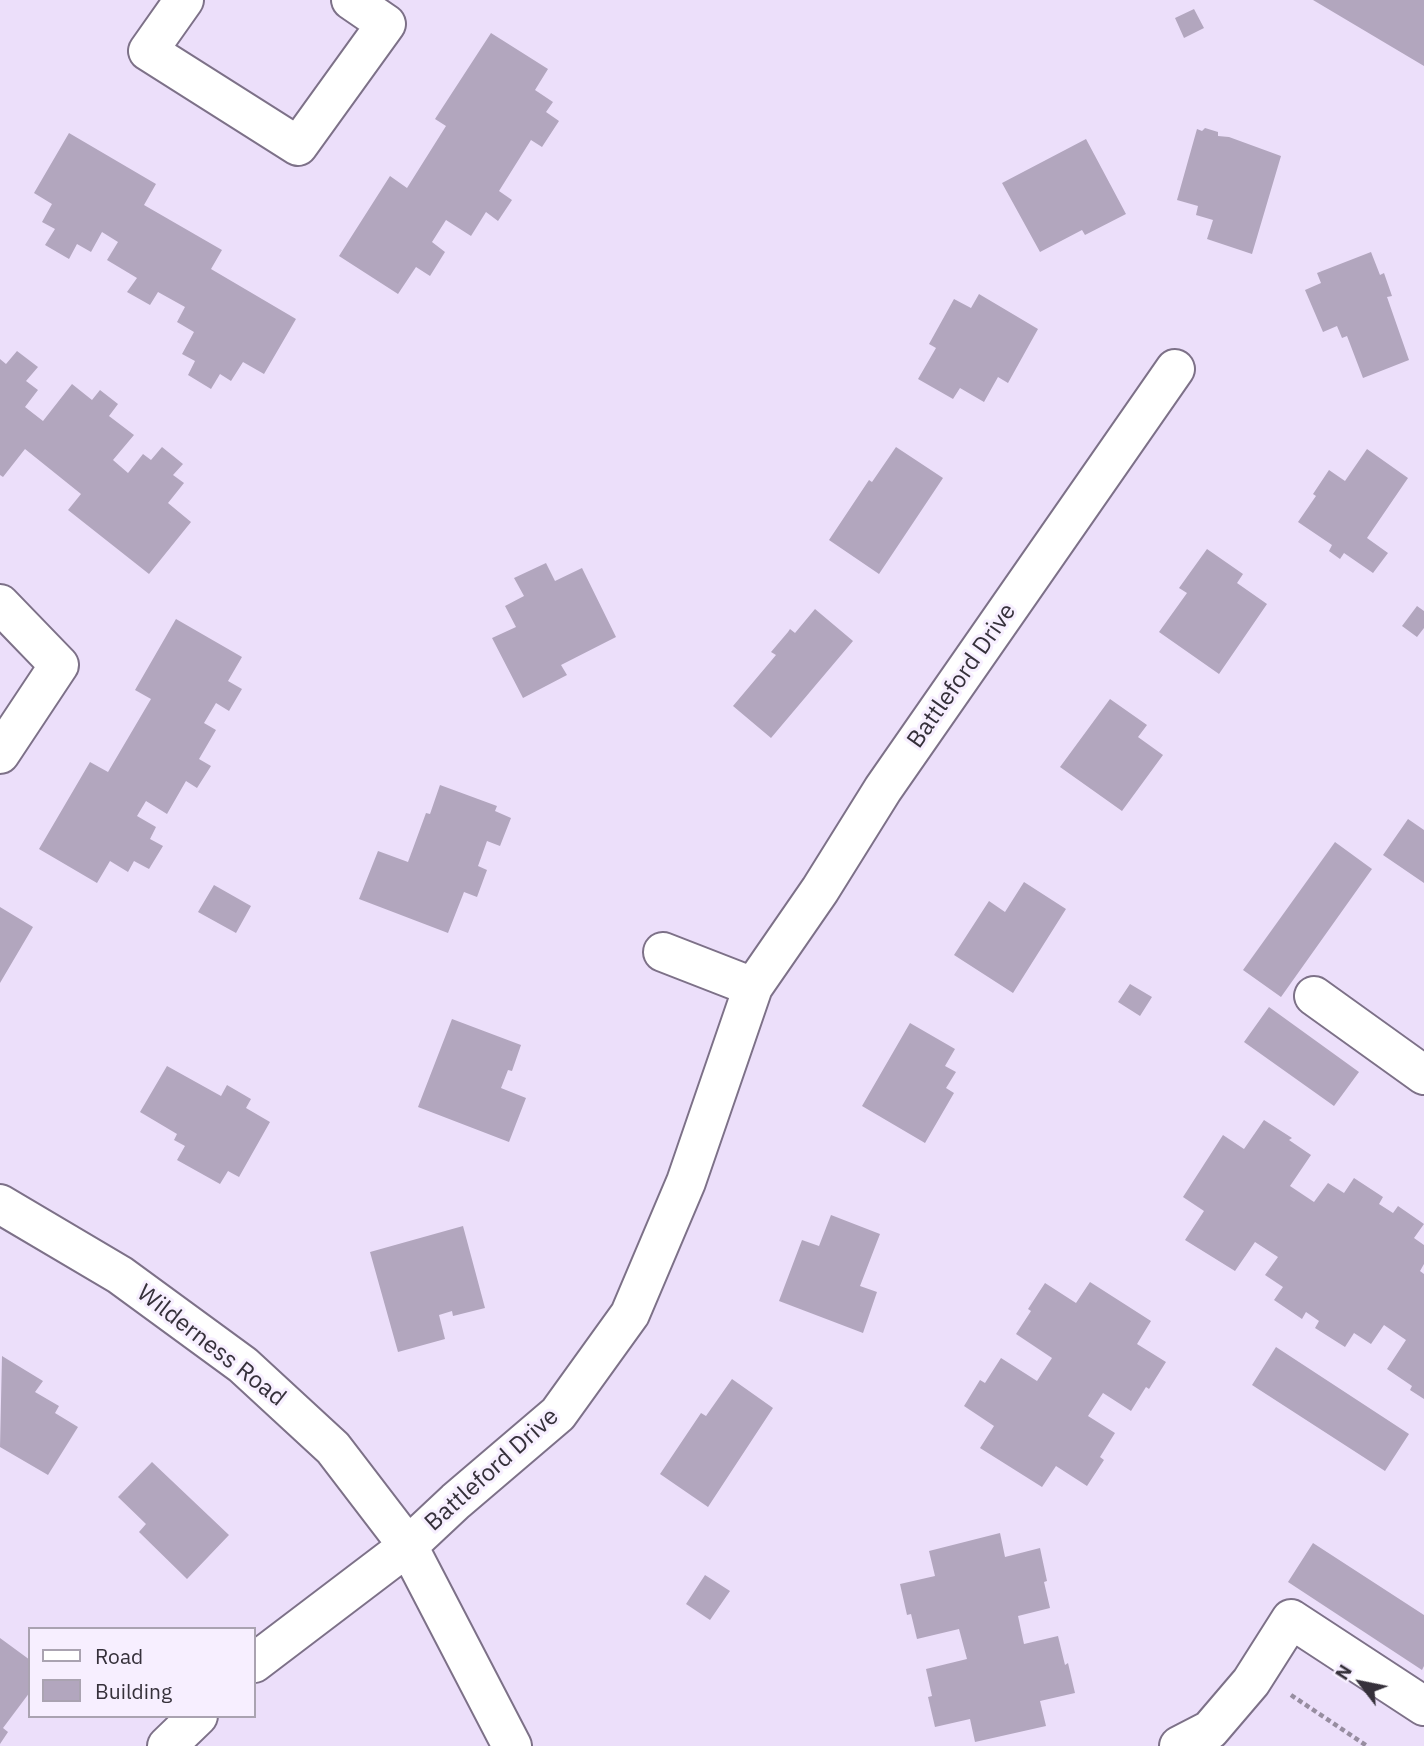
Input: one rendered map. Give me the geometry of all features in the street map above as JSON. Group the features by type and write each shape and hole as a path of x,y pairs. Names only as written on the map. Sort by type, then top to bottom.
{"street":[{"path":"184,0 148,51 298,146 386,24 351,0"},
{"name":"Battleford Drive","path":"256,1661 408,1546 558,1414 630,1314 686,1182 753,987 820,890 883,789 1175,369"},
{"path":"0,604 59,665 0,754"},
{"path":"663,953 753,987"},
{"path":"1314,996 1424,1075"},
{"name":"Wilderness Road","path":"0,1204 120,1275 243,1365 333,1448 408,1546 512,1746"},
{"path":"1179,1746 1210,1730 1251,1682 1291,1619 1424,1706"},
{"path":"167,1746 196,1718"}],"path":[{"path":"1287,1693 1367,1746"}],"building":[{"path":"1313,0 1424,0 1424,66"},
{"path":"1194,9 1204,28 1184,38 1175,18"},
{"path":"491,33 548,69 535,90 553,102 546,112 559,121 542,147 531,140 499,191 512,200 498,221 486,212 471,236 446,220 432,242 445,252 430,276 416,267 398,294 339,256 390,176 407,188 446,126 435,119"},
{"path":"1205,128 1218,132 1218,136 1229,137 1281,156 1252,254 1207,239 1213,220 1196,215 1198,206 1177,200 1197,129 1202,131"},
{"path":"69,133 156,184 144,205 222,250 211,269 296,319 264,374 243,362 231,381 220,374 211,389 188,375 195,361 182,354 194,332 177,322 185,307 158,292 150,305 127,292 137,278 107,260 118,242 102,232 91,252 77,244 69,259 45,245 55,229 42,222 52,204 34,193"},
{"path":"1086,139 1126,214 1085,235 1082,230 1040,252 1002,183"},
{"path":"1371,252 1380,275 1384,273 1392,296 1387,297 1409,360 1363,378 1347,336 1342,338 1337,326 1323,332 1305,290 1321,283 1317,273"},
{"path":"979,294 1038,329 1008,383 998,377 984,402 960,388 953,399 918,379 936,348 929,344 954,299 971,308"},
{"path":"17,351 38,367 26,381 38,390 25,407 43,421 72,384 92,400 100,390 118,404 109,416 134,435 113,460 128,473 143,454 151,460 162,447 183,464 173,475 184,483 168,503 191,522 149,574 68,510 81,494 25,449 3,477 0,475 0,359 6,364"},
{"path":"896,447 943,478 879,574 829,540 869,480 872,482"},
{"path":"1367,449 1408,478 1367,538 1388,553 1373,573 1344,553 1340,559 1329,551 1332,545 1298,522 1316,496 1313,494 1329,470 1345,481"},
{"path":"1207,549 1243,574 1237,583 1267,604 1219,674 1159,632 1187,593 1179,588"},
{"path":"546,563 555,581 582,568 616,637 561,665 567,675 523,698 492,638 516,627 505,606 524,596 514,578"},
{"path":"1417,606 1424,611 1424,628 1417,637 1402,626"},
{"path":"815,609 853,641 771,738 733,706 776,655 771,652 790,629 795,633"},
{"path":"176,619 242,657 228,681 242,689 229,711 216,703 204,723 216,730 199,759 211,766 197,788 186,781 167,814 146,801 137,816 156,827 150,839 163,846 149,869 134,861 128,872 110,861 97,883 39,849 90,762 108,772 151,699 135,690"},
{"path":"1110,699 1147,725 1138,737 1163,755 1122,811 1060,767"},
{"path":"440,785 497,806 495,811 511,818 500,846 487,841 478,866 487,870 477,897 464,892 448,933 359,899 378,851 408,862 426,813 430,814"},
{"path":"1408,819 1424,830 1424,883 1383,855"},
{"path":"1335,842 1372,869 1281,997 1243,970"},
{"path":"1024,882 1066,909 1013,993 954,955 989,901 1005,912"},
{"path":"214,885 251,906 236,933 198,912"},
{"path":"0,907 33,927 0,983"},
{"path":"1130,984 1152,997 1140,1016 1118,1002"},
{"path":"1269,1007 1359,1072 1334,1106 1244,1042"},
{"path":"452,1019 521,1045 512,1071 508,1070 501,1088 526,1098 509,1142 418,1107"},
{"path":"910,1023 955,1049 945,1066 956,1072 946,1088 954,1093 925,1143 862,1106"},
{"path":"167,1066 221,1096 227,1085 251,1099 246,1108 270,1122 239,1177 228,1171 220,1184 177,1160 185,1146 174,1140 177,1134 140,1112"},
{"path":"1264,1120 1292,1138 1289,1140 1311,1155 1290,1186 1314,1202 1328,1183 1344,1193 1354,1178 1383,1197 1379,1204 1393,1213 1398,1206 1424,1224 1414,1238 1424,1245 1424,1264 1420,1271 1424,1274 1424,1399 1410,1390 1412,1386 1387,1369 1406,1340 1384,1325 1371,1344 1354,1333 1345,1347 1315,1328 1319,1321 1306,1312 1302,1319 1274,1300 1283,1287 1265,1275 1278,1257 1255,1242 1235,1271 1185,1240 1204,1211 1183,1197 1223,1135 1244,1149"},
{"path":"831,1215 880,1234 860,1286 877,1292 863,1333 779,1301 802,1240 819,1246"},
{"path":"463,1226 485,1308 453,1316 452,1311 439,1315 445,1339 398,1352 370,1252"},
{"path":"1090,1282 1151,1321 1137,1344 1166,1362 1131,1411 1103,1393 1088,1416 1115,1433 1100,1457 1104,1460 1087,1486 1056,1466 1042,1487 980,1448 994,1426 964,1406 980,1380 985,1383 1001,1358 1037,1381 1052,1358 1016,1334 1031,1311 1028,1309 1045,1283 1076,1303"},
{"path":"1276,1347 1409,1434 1385,1471 1252,1385"},
{"path":"2,1356 43,1381 35,1392 59,1406 55,1413 78,1427 48,1475 0,1447"},
{"path":"732,1379 773,1408 708,1507 660,1474 701,1413 706,1416"},
{"path":"152,1462 229,1535 187,1579 139,1532 146,1524 118,1497"},
{"path":"1000,1533 1005,1557 1040,1548 1050,1608 1018,1616 1024,1644 1058,1636 1075,1693 1040,1701 1046,1726 975,1742 970,1719 935,1727 928,1697 932,1696 926,1669 967,1659 959,1629 917,1639 911,1614 907,1615 900,1584 935,1576 929,1551"},
{"path":"1313,1543 1424,1615 1422,1670 1288,1582"},
{"path":"705,1575 730,1591 710,1620 686,1604"},
{"path":"0,1638 28,1659 28,1695 3,1728 8,1732 0,1744"}]}
